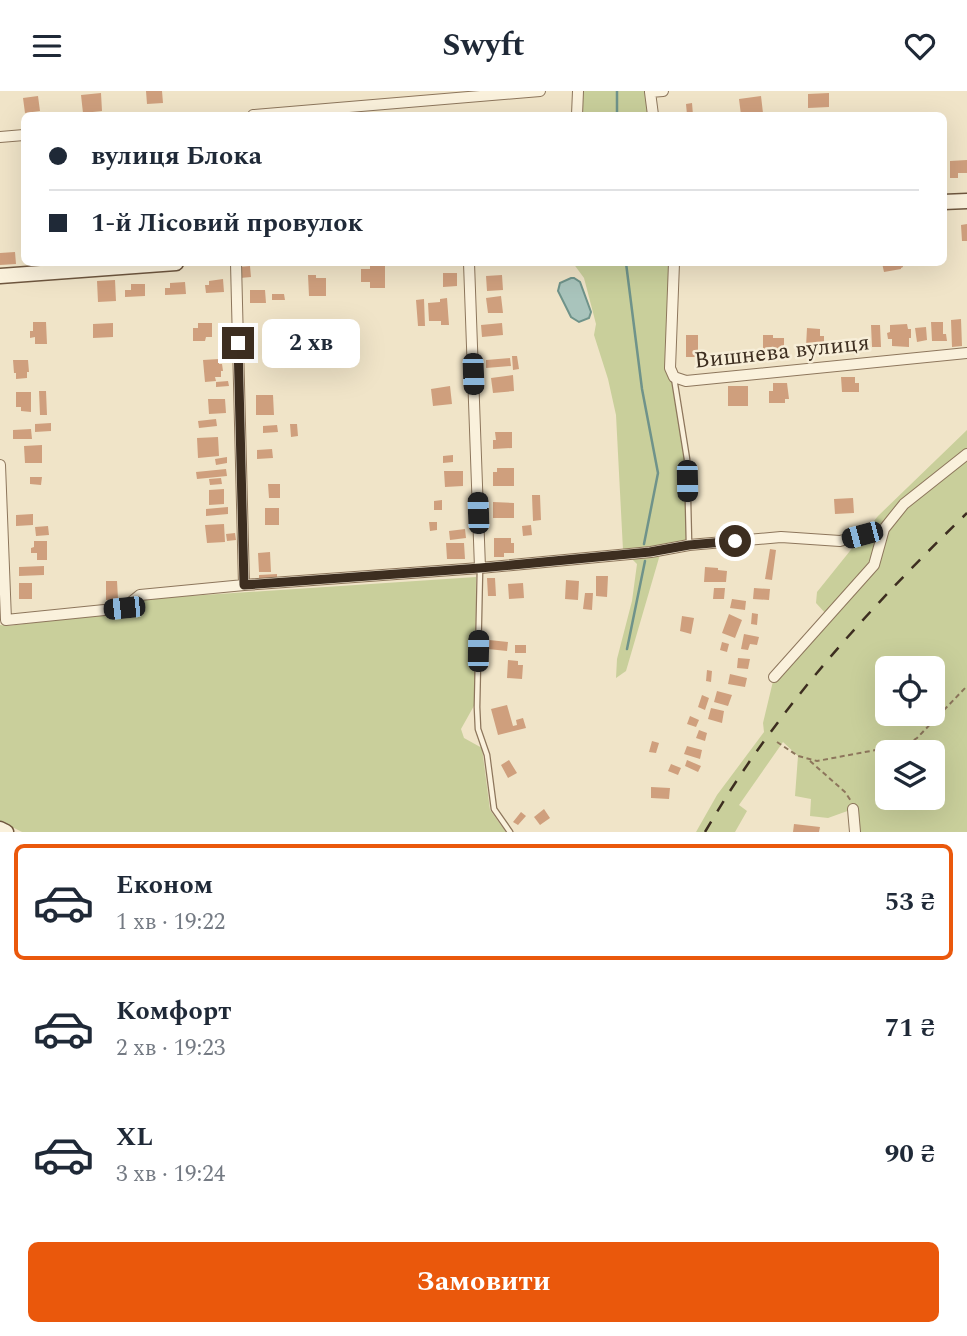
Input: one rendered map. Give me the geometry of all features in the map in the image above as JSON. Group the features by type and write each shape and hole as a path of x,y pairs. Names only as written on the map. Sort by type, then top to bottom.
{"street":[{"path":"289,112 540,91"},
{"path":"577,112 578,91"},
{"path":"653,112 650,92 663,91"},
{"path":"0,137 21,135"},
{"path":"947,202 967,201"},
{"path":"0,276 135,266"},
{"path":"236,266 244,585"},
{"path":"469,266 480,568"},
{"name":"Вишнева вулиця","path":"674,266 670,367 674,377 686,381 967,353"},
{"path":"774,677 874,565 884,529 904,504 967,454"},
{"path":"0,465 6,620 124,608 141,596 244,585 480,568 781,537 840,541 884,529"},
{"path":"853,809 855,832"},
{"path":"0,829 6,832"}],"lane":[{"path":"674,377 687,459 689,545"},
{"path":"480,568 478,729 487,755 494,809 510,832"}],"path":[{"path":"777,742 798,756 817,761 908,744 917,738 967,685"},
{"path":"808,760 845,792 853,809"}],"green space":[{"path":"578,91 650,91 653,112 577,112"},
{"path":"575,266 674,266 670,367 687,459 689,545 661,551 626,671 616,678 617,659 632,601 637,564 623,550 616,415 594,335 596,324 584,278"},
{"path":"967,430 967,832 855,832 853,809 828,818 810,816 811,799 795,796 798,756 783,742 739,805 747,811 735,832 696,832 717,795 764,732 763,723 774,677 827,615 816,603 817,592 878,516"},
{"path":"476,577 475,704 461,729 464,738 482,748 490,810 506,832 22,832 0,821 0,625 126,611 144,599"}],"water":[{"path":"571,278 580,282 591,312 589,318 579,322 571,317 558,291 560,283"}],"building":[{"path":"146,91 162,91 163,103 147,104"},
{"path":"101,93 102,111 83,112 81,95"},
{"path":"829,93 829,107 808,108 808,94"},
{"path":"38,96 40,111 25,112 23,98"},
{"path":"761,96 763,112 741,112 739,99"},
{"path":"692,103 693,112 687,112 686,104"},
{"path":"967,160 967,173 958,173 958,178 950,178 950,161"},
{"path":"967,224 967,241 962,241 961,225"},
{"path":"15,252 16,264 0,265 0,253"},
{"path":"250,266 251,277 240,278 239,267"},
{"path":"370,266 385,266 385,288 370,288 370,282 361,282 361,269 370,269"},
{"path":"883,266 903,266 901,269 884,272"},
{"path":"443,273 457,273 457,286 443,287"},
{"path":"308,275 326,278 326,296 309,296"},
{"path":"502,275 503,290 487,291 486,276"},
{"path":"223,279 224,292 206,293 205,285 209,285 209,281"},
{"path":"115,280 116,301 98,302 97,281"},
{"path":"185,282 186,294 165,295 165,288 170,288 170,283"},
{"path":"131,284 145,284 145,296 125,297 125,290 131,290"},
{"path":"250,290 265,290 266,303 250,303"},
{"path":"272,294 284,294 285,300 272,300"},
{"path":"501,296 503,313 488,313 486,298"},
{"path":"447,298 449,325 441,325 441,321 429,321 428,303"},
{"path":"424,299 425,326 418,326 416,300"},
{"path":"961,319 962,346 952,347 951,320"},
{"path":"33,322 46,322 47,344 35,344 35,337 30,338"},
{"path":"931,322 943,322 943,334 946,334 947,341 932,341"},
{"path":"113,323 113,337 93,338 93,324"},
{"path":"198,323 212,323 212,337 206,337 205,341 193,341 193,328 198,328"},
{"path":"502,323 503,335 482,337 481,325"},
{"path":"907,324 908,329 911,329 909,347 892,346 892,339 888,339 887,333 890,332 890,325"},
{"path":"871,325 880,325 881,347 872,347"},
{"path":"926,327 927,340 917,342 915,328"},
{"path":"807,328 820,329 820,336 824,336 824,347 806,347"},
{"path":"686,335 698,335 698,357 686,357"},
{"path":"763,335 784,338 784,356 781,359 763,359"},
{"path":"512,356 517,356 519,369 513,370"},
{"path":"510,358 511,366 486,368 486,360"},
{"path":"219,359 223,371 221,377 215,377 216,381 205,382 203,360"},
{"path":"13,360 28,360 27,378 16,379"},
{"path":"513,375 514,391 493,393 491,378"},
{"path":"841,377 855,377 855,383 859,383 859,392 842,392"},
{"path":"228,381 229,386 216,387 216,382"},
{"path":"773,383 787,383 789,399 785,399 785,403 769,403 769,391 773,391"},
{"path":"450,386 452,404 433,406 431,389"},
{"path":"728,386 748,386 748,406 728,406"},
{"path":"39,391 46,391 47,415 40,415"},
{"path":"16,392 31,392 31,412 21,411 21,407 16,407"},
{"path":"256,395 273,395 274,415 256,415"},
{"path":"208,399 225,399 226,413 209,414"},
{"path":"216,419 217,426 199,428 198,421"},
{"path":"51,423 51,431 35,432 35,424"},
{"path":"290,424 297,424 298,436 291,437"},
{"path":"277,425 278,432 263,433 263,426"},
{"path":"31,429 32,439 13,439 13,430"},
{"path":"495,432 512,432 512,448 493,449"},
{"path":"218,437 219,456 198,458 197,438"},
{"path":"42,445 42,463 25,463 24,446"},
{"path":"272,449 273,458 257,459 257,450"},
{"path":"453,455 453,462 443,463 443,456"},
{"path":"227,457 227,463 216,465 215,459"},
{"path":"497,468 514,468 514,486 493,486 493,472 497,472"},
{"path":"226,469 227,476 197,479 196,472"},
{"path":"444,471 463,471 463,486 445,487"},
{"path":"30,477 42,477 41,485 30,484"},
{"path":"221,478 222,484 210,485 209,479"},
{"path":"268,484 280,484 280,498 269,498"},
{"path":"224,489 224,504 209,505 209,490"},
{"path":"532,495 540,495 541,520 533,521"},
{"path":"853,498 854,513 835,514 834,499"},
{"path":"442,500 442,510 434,510 434,501"},
{"path":"493,502 514,503 514,518 493,518"},
{"path":"228,507 228,514 206,516 206,509"},
{"path":"265,508 279,508 279,525 265,525"},
{"path":"33,514 33,525 16,526 16,515"},
{"path":"429,522 437,522 437,530 430,531"},
{"path":"224,524 225,542 207,543 205,525"},
{"path":"531,525 532,535 523,536 522,526"},
{"path":"48,526 49,535 36,536 35,527"},
{"path":"465,529 466,538 450,540 449,531"},
{"path":"235,533 236,540 227,541 226,534"},
{"path":"494,538 511,538 514,553 494,557"},
{"path":"34,541 47,541 47,560 37,560 37,553 31,553"},
{"path":"446,543 464,543 465,559 447,559"},
{"path":"770,549 776,550 772,580 765,579"},
{"path":"270,552 271,572 259,572 258,553"},
{"path":"44,566 44,575 19,576 19,567"},
{"path":"705,567 727,571 726,582 704,582"},
{"path":"277,574 277,582 259,583 259,575"},
{"path":"596,576 608,576 607,597 596,596"},
{"path":"487,578 495,578 496,596 488,596"},
{"path":"566,580 579,581 578,600 565,599"},
{"path":"106,581 117,581 118,599 106,600"},
{"path":"19,583 32,583 32,599 19,599"},
{"path":"523,583 524,598 509,599 508,584"},
{"path":"714,588 725,588 724,599 713,599"},
{"path":"754,588 770,589 769,600 753,599"},
{"path":"585,593 593,593 592,610 583,609"},
{"path":"732,599 746,601 745,610 730,608"},
{"path":"752,613 758,614 757,625 751,624"},
{"path":"729,614 742,620 735,638 722,633"},
{"path":"682,616 694,618 691,634 680,631"},
{"path":"744,634 759,637 757,645 750,644 748,650 741,649"},
{"path":"489,640 508,642 507,651 488,649"},
{"path":"722,642 729,644 727,652 720,650"},
{"path":"515,645 526,645 526,653 515,653"},
{"path":"738,658 750,659 748,669 737,668"},
{"path":"508,660 518,661 518,665 523,665 522,679 507,678"},
{"path":"707,670 712,671 711,682 706,681"},
{"path":"730,674 747,678 745,687 728,684"},
{"path":"717,691 732,695 728,706 714,702"},
{"path":"702,695 709,698 705,710 698,707"},
{"path":"507,705 513,726 517,725 516,720 523,718 526,728 498,735 491,709"},
{"path":"711,708 724,711 722,723 708,719"},
{"path":"690,716 699,720 696,727 687,724"},
{"path":"699,730 707,733 705,741 696,738"},
{"path":"652,741 659,743 656,753 649,752"},
{"path":"687,746 702,750 700,759 684,754"},
{"path":"509,760 517,773 508,778 501,765"},
{"path":"687,760 701,766 698,772 685,766"},
{"path":"671,764 681,768 678,775 668,771"},
{"path":"651,787 670,788 669,799 651,798"},
{"path":"544,809 550,818 540,825 534,817"},
{"path":"521,812 526,816 518,825 513,822"},
{"path":"794,824 820,827 819,832 793,832"}],"waterway":[{"path":"617,91 617,112"},
{"path":"626,266 642,389 658,473 644,544"},
{"path":"627,649 645,561"}],"railway":[{"path":"705,832 753,757 815,675 889,592 967,513"}],"route":[{"path":"238,343 244,585 480,568 735,541"}]}
